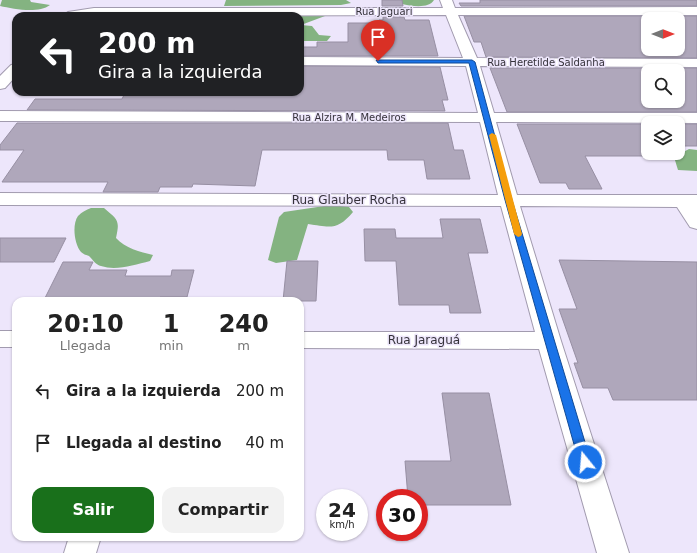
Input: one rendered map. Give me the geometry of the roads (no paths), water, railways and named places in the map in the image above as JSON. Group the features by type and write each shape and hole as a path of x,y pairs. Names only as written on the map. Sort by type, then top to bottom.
{"street":[{"name":"Rua Jaguari","path":"102,12 448,6 697,11"},
{"path":"448,6 472,62 488,118 508,200 613,553"},
{"name":"Rua Heretilde Saldanha","path":"304,61 697,63"},
{"path":"0,86 12,63"},
{"name":"Rua Alzira M. Medeiros","path":"0,116 697,118"},
{"name":"Rua Glauber Rocha","path":"0,199 690,201"},
{"path":"690,201 697,222"},
{"path":"0,339 12,339"},
{"name":"Rua Jaraguá","path":"304,340 549,341"},
{"path":"80,553 84,541"}]}
